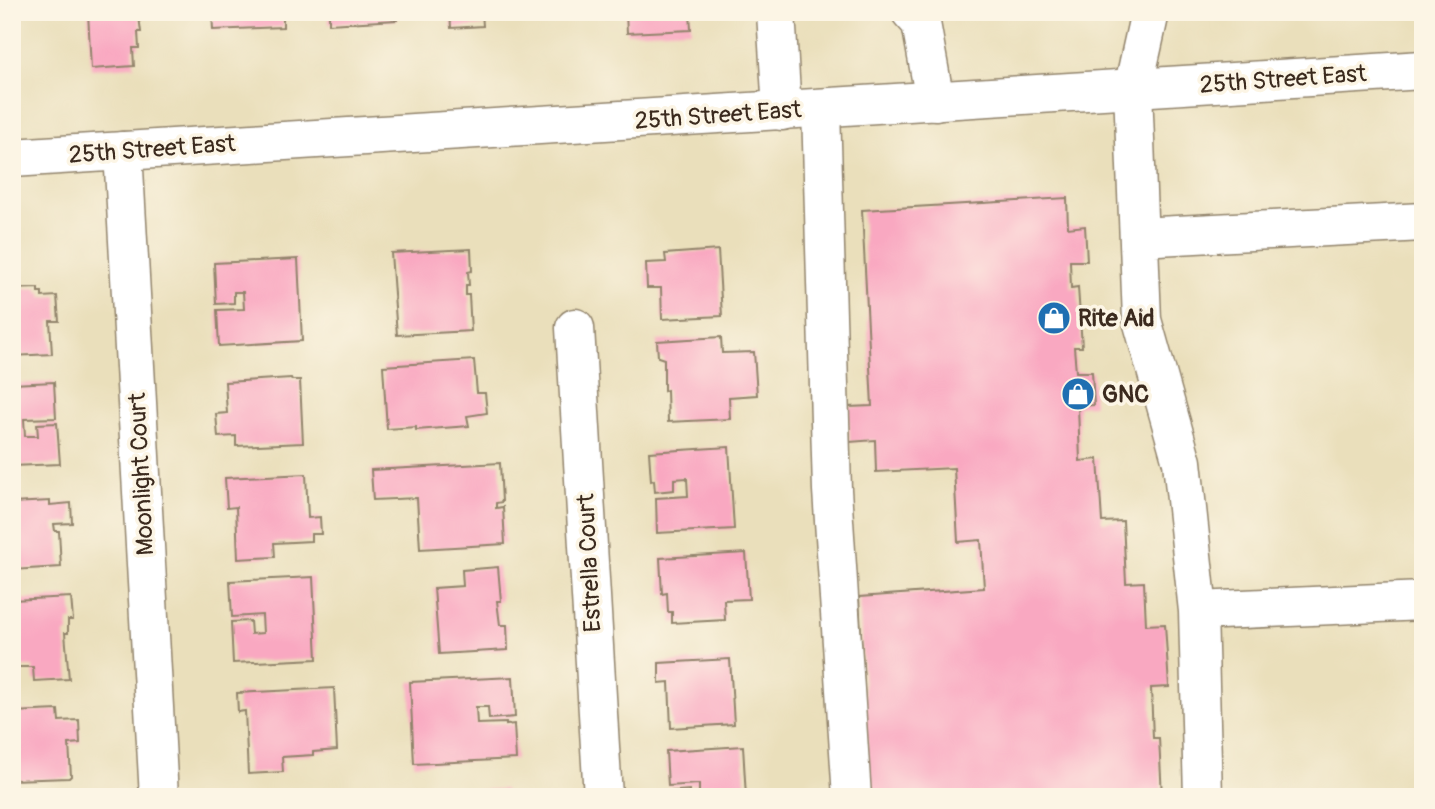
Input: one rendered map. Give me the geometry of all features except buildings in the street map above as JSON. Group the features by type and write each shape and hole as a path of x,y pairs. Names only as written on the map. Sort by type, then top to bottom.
{"main road":[{"path":"776,12 782,111"},
{"path":"911,12 921,23 935,101"},
{"path":"1150,12 1133,89 1142,320 1182,462 1198,611 1203,797"},
{"name":"25th Street East","path":"12,158 1423,70"},
{"path":"821,108 832,490 852,797"},
{"name":"Moonlight Court","path":"123,151 159,797"},
{"path":"1139,237 1423,222"},
{"name":"Estrella Court","path":"575,328 603,797"},
{"path":"1198,611 1423,601"}],"place":[{"name":"Rite Aid","path":"1054,318"},
{"name":"GNC","path":"1078,394"}]}
